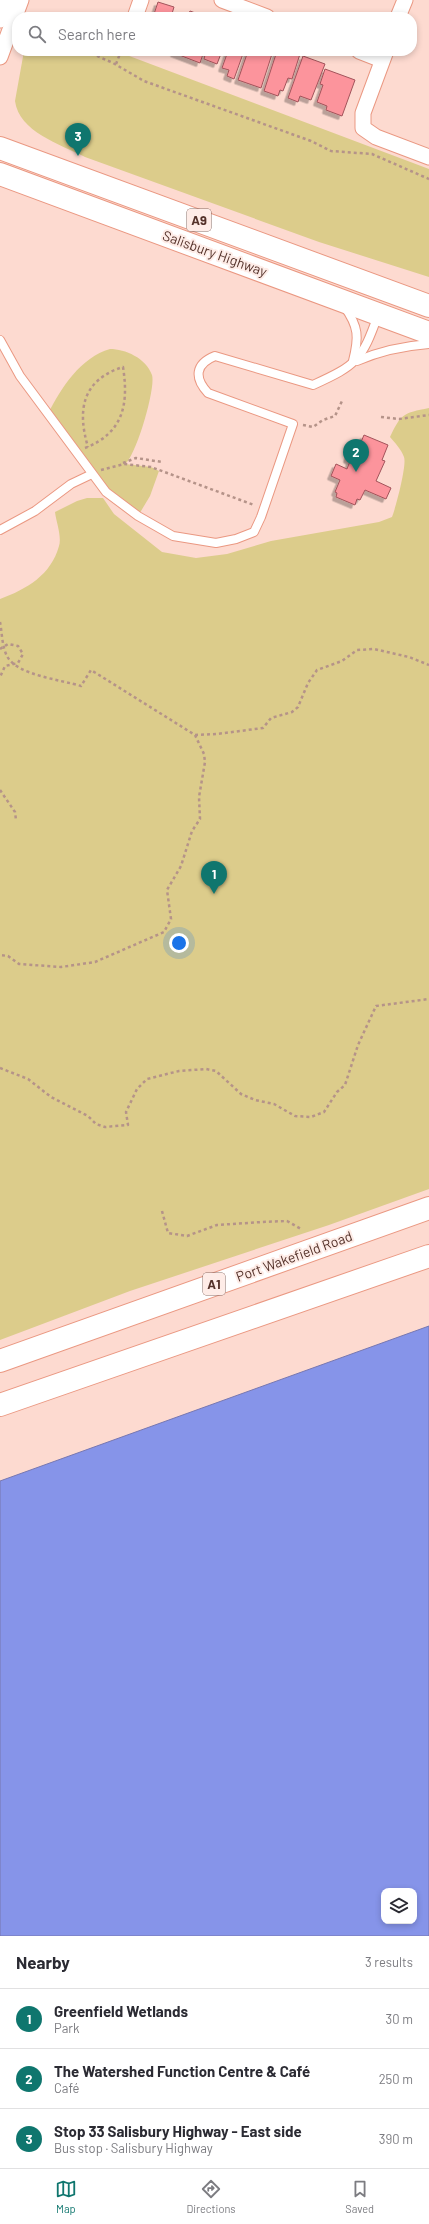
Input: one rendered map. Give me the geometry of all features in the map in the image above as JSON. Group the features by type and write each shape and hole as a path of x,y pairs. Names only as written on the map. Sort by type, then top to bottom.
{"highway":[{"name":"Salisbury Highway","path":"2,146 429,306"},
{"name":"Salisbury Highway","path":"0,174 429,333"},
{"path":"379,314 390,291"},
{"name":"Port Wakefield Road","path":"0,1361 429,1208"},
{"path":"0,1405 429,1256"}],"street":[{"path":"0,20 8,0"},
{"path":"17,12 21,0"},
{"path":"137,12 141,0"},
{"path":"222,0 254,12"},
{"path":"400,12 405,0"},
{"path":"0,57 12,24"},
{"path":"384,56 363,113 362,128 376,137 429,157"},
{"path":"390,291 429,297"}],"lane":[{"path":"338,298 355,323 357,332 358,341 352,363"},
{"path":"0,340 20,376 106,492 138,516 173,536 216,543 236,539 254,532 264,508 293,424 208,392 201,385 198,376 200,367 206,360 215,356 313,385 341,372 367,347 379,314"},
{"path":"352,363 385,350 408,345 429,344"},
{"path":"0,530 35,511 71,484 92,474"}],"path":[{"path":"98,56 116,64 144,81 311,141 332,151 372,154 429,179"},
{"path":"116,64 119,56"},
{"path":"74,450 88,447 108,435 120,419 125,400 123,367 101,378 84,401 82,418 88,447"},
{"path":"293,424 314,427 323,420 336,416 342,401"},
{"path":"381,417 399,419 429,416"},
{"path":"92,474 136,458 162,462"},
{"path":"115,466 124,464 151,467 264,508"},
{"path":"0,622 6,654 14,664 22,667 34,676 81,686 90,670 195,735 204,754 205,762 199,797 200,819 192,830 181,866 167,890 171,919 164,932 95,962 60,967 19,964 8,956 0,955"},
{"path":"0,648 4,645 12,644 21,649 23,654 20,661 5,666 0,677"},
{"path":"195,735 217,734 263,728 271,718 292,712 298,707 308,683 317,670 342,661 356,650 374,649 415,658 429,665"},
{"path":"0,790 14,812 16,820"},
{"path":"0,1068 28,1079 51,1097 74,1107 96,1124 105,1127 128,1125 126,1112 138,1089 147,1079 179,1071 206,1068 216,1071 241,1094 255,1100 274,1104 295,1116 311,1117 324,1112 337,1092 345,1085 358,1045 376,1006 429,998"},
{"path":"162,1211 168,1233 187,1236 217,1225 262,1222 287,1221 301,1229"}],"shaded area":[{"path":"23,56 129,56 429,169 429,277 319,242 85,157 53,142 32,129 18,112 15,101"},
{"path":"110,349 116,349 128,353 140,359 152,375 151,393 144,421 134,449 125,464 151,467 159,471 150,496 138,516 106,492 48,414 59,394 81,366 100,353"},
{"path":"429,408 429,1189 329,1225 130,1291 0,1340 0,599 19,591 37,580 44,573 55,556 60,542 55,512 77,501 87,498 103,498 114,514 162,552 196,558 227,554 271,541 379,522 392,517 401,486 405,461 398,446 390,437 400,419 408,413"}],"water":[{"path":"429,1326 429,1936 0,1936 0,1481"}],"building":[{"path":"158,2 174,7 172,12 155,12"},
{"path":"182,56 202,56 200,63"},
{"path":"205,56 220,56 217,64 204,59"},
{"path":"226,56 242,56 234,79 227,76 229,70 222,68"},
{"path":"246,56 271,56 261,88 238,80"},
{"path":"275,56 299,56 292,79 288,78 283,91 280,90 278,96 264,91"},
{"path":"303,56 325,64 311,100 300,96 298,102 288,98"},
{"path":"325,69 355,80 342,116 326,110 327,106 317,102 323,85 320,84"},
{"path":"364,435 388,445 382,460 385,461 376,481 391,488 386,499 365,490 360,500 357,499 355,505 336,497 337,493 335,492 340,480 331,476 336,464 347,469 350,461 347,459 349,453 355,456"}],"place":[{"name":"Stop 33 Salisbury Highway - East side","path":"78,156"},
{"name":"The Watershed Function Centre & Café","path":"356,472"},
{"name":"Greenfield Wetlands","path":"214,894"}]}
